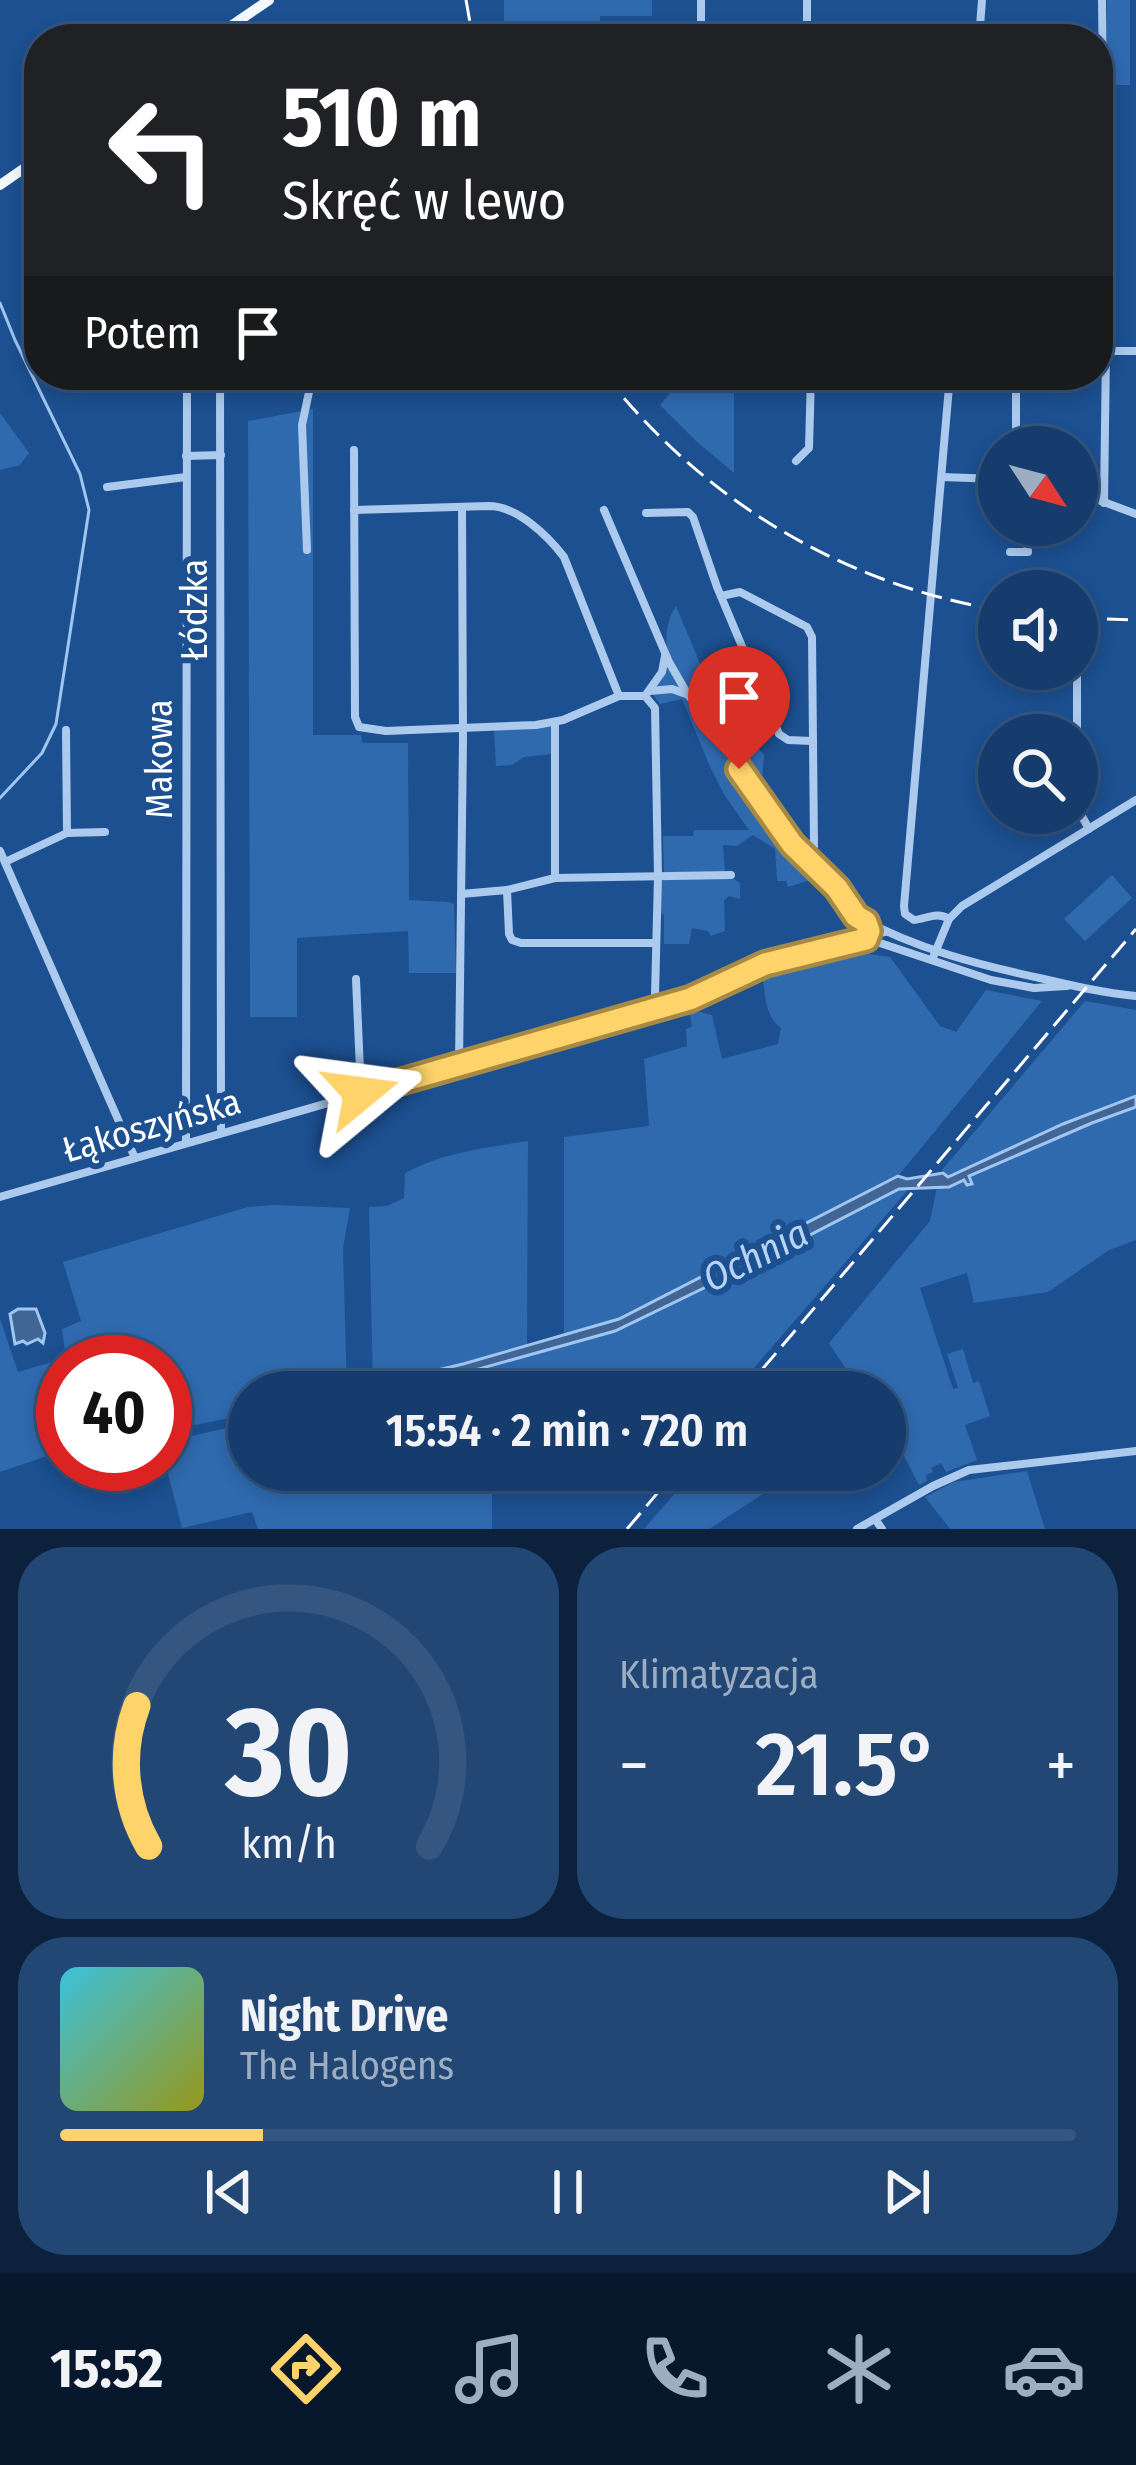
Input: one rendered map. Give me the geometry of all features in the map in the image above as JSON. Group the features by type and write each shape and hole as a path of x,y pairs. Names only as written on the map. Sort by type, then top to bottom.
{"main road":[{"path":"234,24 269,0"}],"street":[{"name":"Makowa","path":"187,390 187,1143"},
{"name":"Łódzka","path":"220,390 221,1133"},
{"path":"308,550 303,415 309,390"},
{"path":"796,461 809,448 811,390"},
{"path":"949,390 904,906 905,914 914,920 934,915 949,919"},
{"path":"1016,390 1016,426"},
{"path":"1104,502 1105,390"},
{"path":"354,450 355,718 359,728 536,725 556,722 619,696 661,688 688,694"},
{"path":"186,456 221,455"},
{"path":"107,487 186,477"},
{"path":"942,477 978,478"},
{"path":"1098,500 1136,514"},
{"path":"459,1065 462,507"},
{"path":"354,510 505,508 554,543 564,557 619,696"},
{"path":"604,510 688,694 722,736 747,782 792,844 837,888 869,931 866,939 934,956"},
{"path":"646,514 688,512 693,517 778,734 788,740 812,741"},
{"path":"1010,552 1028,552 1028,546"},
{"path":"721,596 740,592 807,627 812,637 814,847 807,861"},
{"path":"648,694 662,672 665,652"},
{"path":"648,694 655,708 657,1008"},
{"path":"556,722 556,878"},
{"path":"66,730 67,833"},
{"path":"1098,824 1136,800"},
{"path":"5,862 67,833 106,832"},
{"path":"934,956 949,919 962,906 1082,834"},
{"path":"0,851 135,1158"},
{"path":"460,894 507,890 556,878 730,875"},
{"path":"507,890 512,940 656,944"},
{"path":"861,919 991,980 1135,996"},
{"name":"Łąkoszyńska","path":"0,1197 690,999 765,964 885,932"},
{"path":"356,979 361,1093"},
{"path":"857,1529 969,1470 1136,1451"},
{"path":"875,1519 882,1529"}],"shaded area":[{"path":"504,0 652,0 652,16 600,16 600,24 504,24"},
{"path":"1107,0 1130,0 1130,85 1113,85 1113,24 1107,24"},
{"path":"672,390 734,390 734,473 696,441 660,405"},
{"path":"313,409 313,735 361,735 362,743 408,743 409,900 454,904 456,973 409,973 408,931 297,938 297,1017 250,1017 248,421"},
{"path":"0,413 29,453 20,465 0,470"},
{"path":"676,606 725,723 742,716 748,750 756,747 764,754 761,793 707,722 674,666 667,634"},
{"path":"667,661 745,781 816,872 810,880 788,887 786,881 777,881 775,849 753,835 737,846 723,845 725,873 664,873 663,836 693,836 694,830 749,830 710,767 682,699 660,704 652,693"},
{"path":"553,725 552,754 496,766 494,728"},
{"path":"1112,875 1132,898 1085,941 1064,919"},
{"path":"734,879 740,883 740,899 729,896 724,900 725,931 711,936 692,928 689,944 664,944 661,881"},
{"path":"849,951 890,957 940,1026 956,1032 986,990 1042,1001 898,1176 619,1319 564,1334 564,1137 649,1126 644,1059 687,1046 686,1029 692,1027 689,1009 712,1015 722,1059 778,1044 781,1028 769,1012 763,980 774,970"},
{"path":"1085,1001 1136,1010 1136,1096 947,1177 942,1170"},
{"path":"1136,1107 1136,1240 1109,1250 1048,1292 974,1303 967,1273 920,1288 953,1389 958,1388 947,1354 963,1349 990,1416 965,1425 977,1460 946,1472 941,1463 919,1485 906,1460 906,1371 847,1371 829,1343 930,1221 937,1187 964,1180 971,1183 968,1177"},
{"path":"528,1141 527,1345 432,1371 373,1371 369,1207 404,1198 405,1173 465,1152"},
{"path":"900,1188 907,1191 751,1371 466,1371 615,1331"},
{"path":"248,1207 350,1208 343,1248 346,1371 228,1371 228,1418 192,1426 192,1335 63,1335 62,1329 81,1321 63,1262"},
{"path":"0,1319 18,1372 36,1367 36,1460 0,1472"},
{"path":"228,1428 228,1491 492,1491 492,1529 258,1529 252,1512 182,1528 172,1491 192,1491 192,1436"},
{"path":"1027,1471 1045,1529 950,1529 925,1497 954,1482"},
{"path":"677,1491 766,1492 709,1529 644,1529"}],"water":[{"name":"Ochnia","path":"1136,1096 1136,1107 969,1176 972,1184 964,1180 949,1187 899,1189 740,1273 615,1331 472,1371 434,1371 619,1319 898,1176 943,1173 948,1177"},
{"path":"36,1309 45,1335 15,1344 10,1314"}],"waterway":[{"path":"0,303 24,359"},
{"path":"0,798 42,753 56,724 89,510 80,474 39,390"}],"railway":[{"path":"466,0 470,24"},
{"path":"618,390 686,461 780,530 885,580 978,606"},
{"path":"1098,619 1136,620"},
{"path":"761,1371 1136,929"},
{"path":"627,1529 659,1491"}],"route":[{"path":"361,1093 690,999 765,964 866,939 866,922 792,844 739,769"}]}
